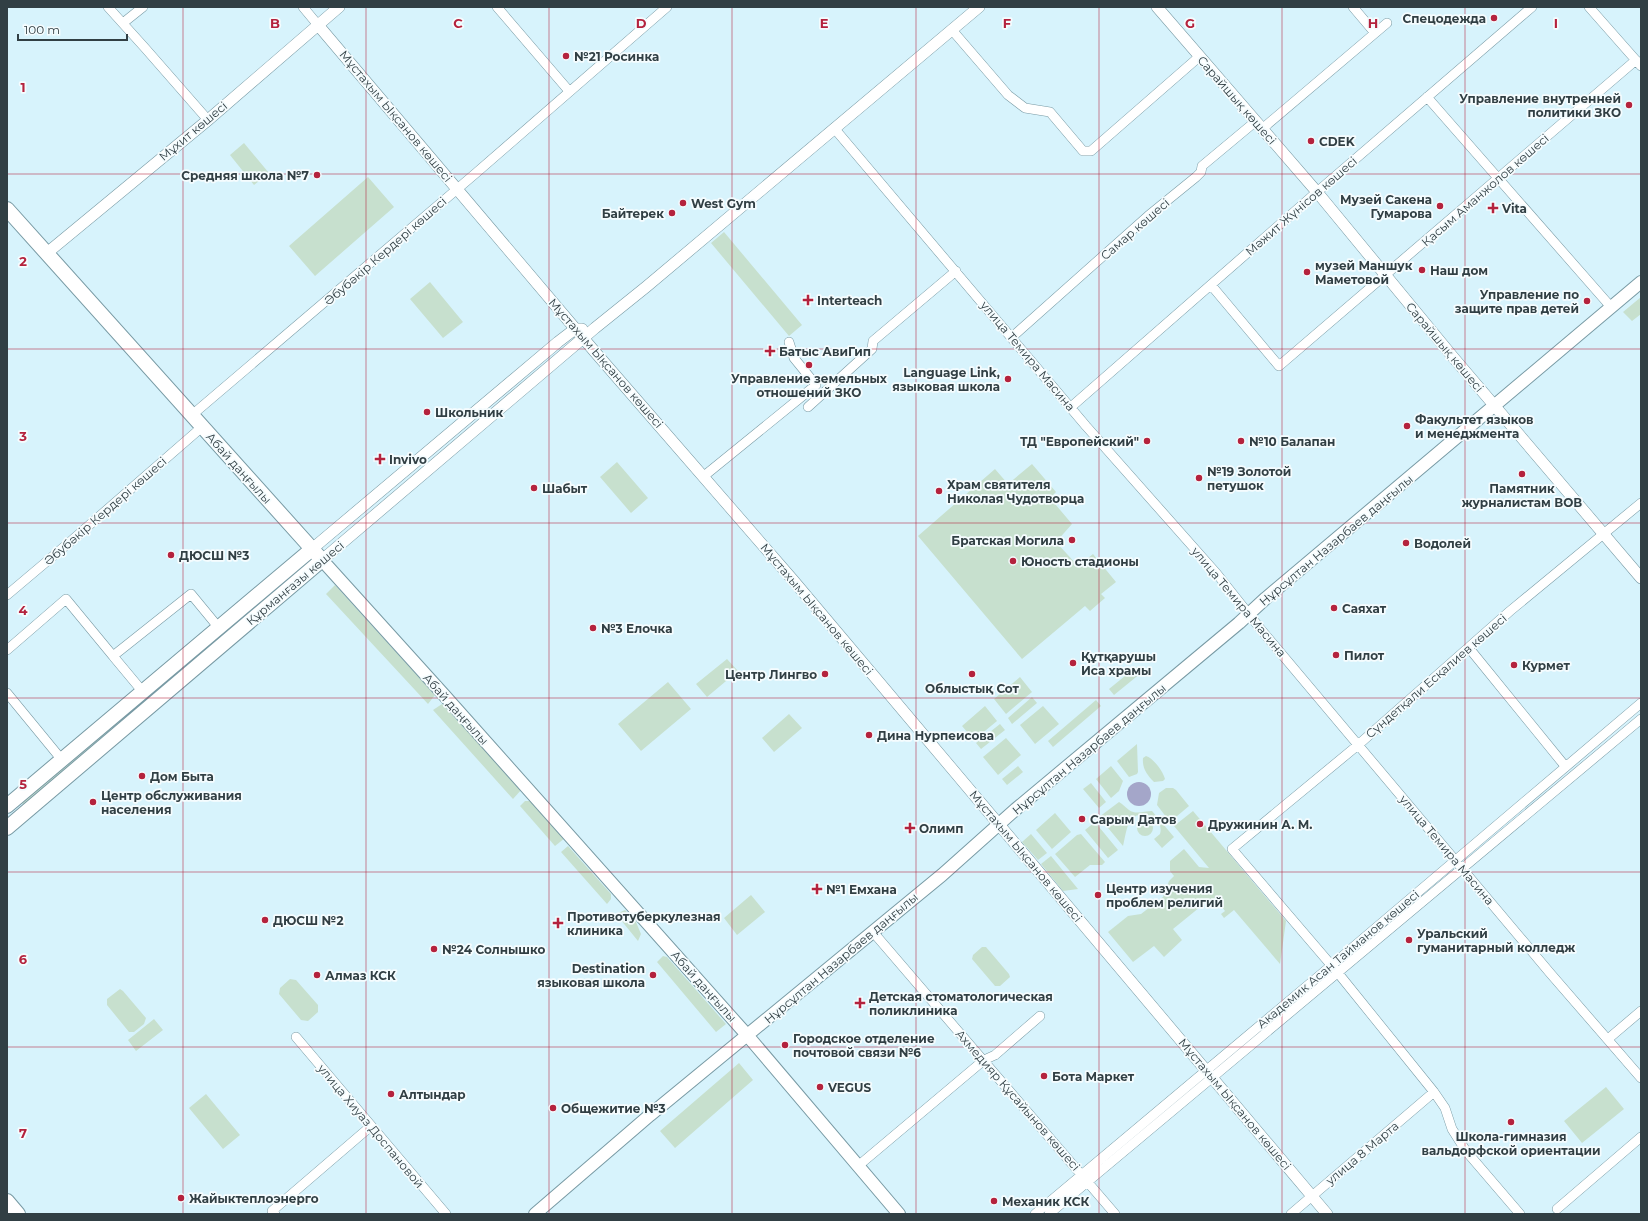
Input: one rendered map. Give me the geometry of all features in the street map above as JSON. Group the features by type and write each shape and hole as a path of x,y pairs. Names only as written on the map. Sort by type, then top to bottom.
{"main road":[{"name":"Абай даңғылы","path":"7,209 748,1035 899,1214"},
{"name":"Нұрсұлтан Назарбаев даңғылы","path":"535,1214 650,1115 942,875 998,824 1249,614 1641,282"},
{"name":"Құрманғазы көшесі","path":"10,803 312,549"},
{"name":"Құрманғазы көшесі","path":"7,828 322,560"},
{"path":"143,692 153,704"},
{"path":"10,803 24,813"},
{"path":"7,1201 18,1214"}],"street":[{"path":"108,7 208,120"},
{"path":"123,23 143,7"},
{"name":"Мұстахым Ықсанов көшесі","path":"303,7 575,329 704,476 1328,1214"},
{"name":"Мұхит көшесі","path":"46,253 208,120 339,7"},
{"path":"497,7 569,91"},
{"name":"Әбубәкір Кердері көшесі","path":"192,416 667,7"},
{"name":"Құрманғазы көшесі","path":"322,560 594,328 979,7"},
{"name":"Сарайшық көшесі","path":"1157,7 1317,192 1494,406 1641,578"},
{"path":"1353,7 1375,33"},
{"name":"Мәжит Жүнісов көшесі","path":"1071,407 1532,7"},
{"path":"1589,7 1638,63"},
{"name":"Самар көшесі","path":"1012,337 1148,216 1202,172 1202,166 1259,125 1387,23"},
{"path":"952,30 1008,94 1025,108 1050,112 1083,151 1091,150 1200,56"},
{"name":"Қасым Аманжолов көшесі","path":"1211,285 1279,366 1499,178 1638,63"},
{"path":"1427,97 1611,307"},
{"name":"улица Темира Масина","path":"834,128 1071,407 1217,574 1358,745 1456,859 1550,973 1641,1078"},
{"path":"808,407 872,349 872,341 956,271"},
{"path":"312,549 575,329 594,328"},
{"path":"704,476 816,385 794,358 789,342"},
{"name":"Әбубәкір Кердері көшесі","path":"7,595 202,427"},
{"name":"Сүндетқали Есқалиев көшесі","path":"1335,969 1232,849 1358,745 1510,611 1641,503"},
{"path":"113,656 191,594 219,628"},
{"path":"7,650 66,599 143,692"},
{"path":"1469,648 1565,766"},
{"path":"7,693 62,760"},
{"name":"Академик Асан Тайманов көшесі","path":"1035,1214 1085,1178 1335,969 1456,859 1641,703"},
{"name":"Академик Асан Тайманов көшесі","path":"1335,969 1430,897 1641,719"},
{"name":"Ахмедияр Құсайынов көшесі","path":"873,932 1116,1214"},
{"path":"1335,969 1434,1092 1445,1108 1452,1129 1466,1151 1520,1214"},
{"path":"1608,1039 1641,1011"},
{"path":"858,1166 984,1060 994,1055 1040,1016"},
{"name":"улица Хиуаз Доспановой","path":"296,1037 446,1214"},
{"name":"улица 8 Марта","path":"1290,1214 1434,1092"},
{"path":"275,1214 272,1211 371,1126"},
{"path":"1557,1209 1641,1137"},
{"name":"Академик Асан Тайманов көшесі","path":"1049,1214 1085,1178"}],"green space":[{"path":"244,143 269,173 254,185 230,155"},
{"path":"368,177 394,207 315,276 289,246"},
{"path":"724,232 802,325 789,336 711,243"},
{"path":"430,282 463,322 443,338 410,299"},
{"path":"1641,297 1641,314 1632,321 1623,312"},
{"path":"617,462 648,498 631,513 600,477"},
{"path":"1032,464 1056,492 1050,498 1072,524 1056,542 1078,566 1093,554 1116,582 1101,594 1105,598 1090,611 1085,606 1022,659 918,536 995,469 1008,484"},
{"path":"288,575 292,579 154,695 151,691"},
{"path":"335,585 435,695 428,704 326,594"},
{"path":"727,659 738,671 707,697 696,684"},
{"path":"1136,667 1141,673 1114,695 1109,689"},
{"path":"1020,677 1032,692 1006,714 994,699"},
{"path":"668,682 691,709 641,751 618,724"},
{"path":"1032,697 1037,703 1012,724 1008,718"},
{"path":"141,700 144,704 25,806 20,801"},
{"path":"1096,700 1101,706 1053,747 1048,741"},
{"path":"442,704 522,789 513,799 433,710"},
{"path":"985,706 997,721 974,740 962,726"},
{"path":"1043,706 1059,724 1035,744 1020,725"},
{"path":"789,714 802,728 774,752 762,738"},
{"path":"1000,724 1005,730 981,749 976,743"},
{"path":"1006,738 1021,755 998,775 983,757"},
{"path":"1137,744 1138,772 1137,774 1129,777 1117,761"},
{"path":"1146,756 1152,759 1160,769 1165,779 1163,781 1154,782 1147,774 1143,762 1143,758"},
{"path":"1018,766 1023,772 1007,785 1002,779"},
{"path":"1111,766 1123,781 1119,791 1111,798 1096,779"},
{"path":"1091,783 1106,802 1099,808 1083,789"},
{"path":"1166,788 1173,788 1176,790 1189,806 1170,822 1157,805 1159,793"},
{"path":"525,801 530,801 565,838 555,846 520,806"},
{"path":"1119,802 1134,812 1152,811 1174,837 1162,848 1154,839 1160,834 1161,828 1159,823 1151,816 1140,814 1130,821 1123,846 1099,817"},
{"path":"1193,811 1286,921 1280,964 1234,910 1224,918 1221,914 1225,911 1215,898 1207,905 1205,903 1173,929 1182,940 1164,957 1154,946 1133,962 1108,932 1128,916 1141,914 1163,897 1169,881 1174,876 1170,871 1170,861 1184,849 1199,867 1209,868 1174,826"},
{"path":"1055,813 1071,832 1052,849 1036,830"},
{"path":"1142,820 1148,820 1153,825 1151,834 1148,836 1142,836 1137,831 1137,825"},
{"path":"1095,822 1118,850 1108,858 1085,830"},
{"path":"1031,834 1047,853 1038,860 1022,842"},
{"path":"1081,834 1105,862 1102,865 1090,865 1075,877 1055,854 1077,835"},
{"path":"568,846 611,894 611,899 607,904 561,852"},
{"path":"1051,856 1078,889 1063,891 1041,864"},
{"path":"751,895 765,912 737,935 724,918"},
{"path":"625,910 636,922 641,934 638,941 616,914"},
{"path":"982,947 986,947 1009,974 1010,977 1000,986 995,986 972,959 973,955"},
{"path":"663,956 667,957 726,1024 716,1032 657,962"},
{"path":"290,979 296,980 318,1005 318,1012 308,1021 301,1020 279,994 280,988"},
{"path":"120,989 146,1018 144,1024 134,1032 129,1032 107,1005 107,999"},
{"path":"154,1019 163,1030 136,1051 128,1040"},
{"path":"739,1063 753,1080 675,1148 660,1131"},
{"path":"1606,1087 1624,1109 1582,1143 1564,1121"},
{"path":"206,1094 240,1135 223,1149 189,1108"}],"water":[{"path":"1134,782 1144,782 1151,789 1151,799 1144,806 1134,806 1127,799 1127,789"}],"place":[{"name":"Спецодежда","path":"1494,18"},
{"name":"№21 Росинка","path":"566,56"},
{"name":"Управление внутренней политики ЗКО","path":"1629,105"},
{"name":"CDEK","path":"1311,141"},
{"name":"Средняя школа №7","path":"317,175"},
{"name":"West Gym","path":"683,203"},
{"name":"Музей Сакена Гумарова","path":"1440,206"},
{"name":"Vita","path":"1493,208"},
{"name":"Байтерек","path":"672,213"},
{"name":"Наш дом","path":"1422,270"},
{"name":"музей Маншук Маметовой","path":"1307,272"},
{"name":"Interteach","path":"808,300"},
{"name":"Управление по защите прав детей","path":"1587,301"},
{"name":"Батыс АвиГип","path":"770,351"},
{"name":"Управление земельных отношений ЗКО","path":"809,365"},
{"name":"Language Link, языковая школа","path":"1008,379"},
{"name":"Школьник","path":"427,412"},
{"name":"Факультет языков и менеджмента","path":"1407,426"},
{"name":"ТД \"Европейский\"","path":"1147,441"},
{"name":"№10 Балапан","path":"1241,441"},
{"name":"Invivo","path":"380,459"},
{"name":"Памятник журналистам ВОВ","path":"1522,474"},
{"name":"№19 Золотой петушок","path":"1199,478"},
{"name":"Шабыт","path":"534,488"},
{"name":"Храм святителя Николая Чудотворца","path":"939,491"},
{"name":"Братская Могила","path":"1072,540"},
{"name":"Водолей","path":"1406,543"},
{"name":"ДЮСШ №3","path":"171,555"},
{"name":"Юность стадионы","path":"1013,561"},
{"name":"Саяхат","path":"1334,608"},
{"name":"№3 Елочка","path":"593,628"},
{"name":"Пилот","path":"1336,655"},
{"name":"Құтқарушы Иса храмы","path":"1073,663"},
{"name":"Курмет","path":"1514,665"},
{"name":"Центр Лингво","path":"825,674"},
{"name":"Облыстық Сот","path":"972,674"},
{"name":"Дина Нурпеисова","path":"869,735"},
{"name":"Дом Быта","path":"142,776"},
{"name":"Центр обслуживания наcеления","path":"93,802"},
{"name":"Сарым Датов","path":"1082,819"},
{"name":"Дружинин А. М.","path":"1200,824"},
{"name":"Олимп","path":"910,828"},
{"name":"№1 Емхана","path":"817,889"},
{"name":"Центр изучения проблем религий","path":"1098,895"},
{"name":"ДЮСШ №2","path":"265,920"},
{"name":"Противотуберкулезная клиника","path":"558,923"},
{"name":"Уральский гуманитарный колледж","path":"1409,940"},
{"name":"№24 Солнышко","path":"434,949"},
{"name":"Алмаз КСК","path":"317,975"},
{"name":"Destination языковая школа","path":"653,975"},
{"name":"Детская стоматологическая поликлиника","path":"860,1003"},
{"name":"Городское отделение почтовой связи №6","path":"785,1045"},
{"name":"Бота Маркет","path":"1044,1076"},
{"name":"VEGUS","path":"820,1087"},
{"name":"Алтындар","path":"391,1094"},
{"name":"Общежитие №3","path":"553,1108"},
{"name":"Школа-гимназия вальдорфской ориентации","path":"1511,1122"},
{"name":"Жайыктеплоэнерго","path":"181,1198"},
{"name":"Механик КСК","path":"994,1201"}]}
